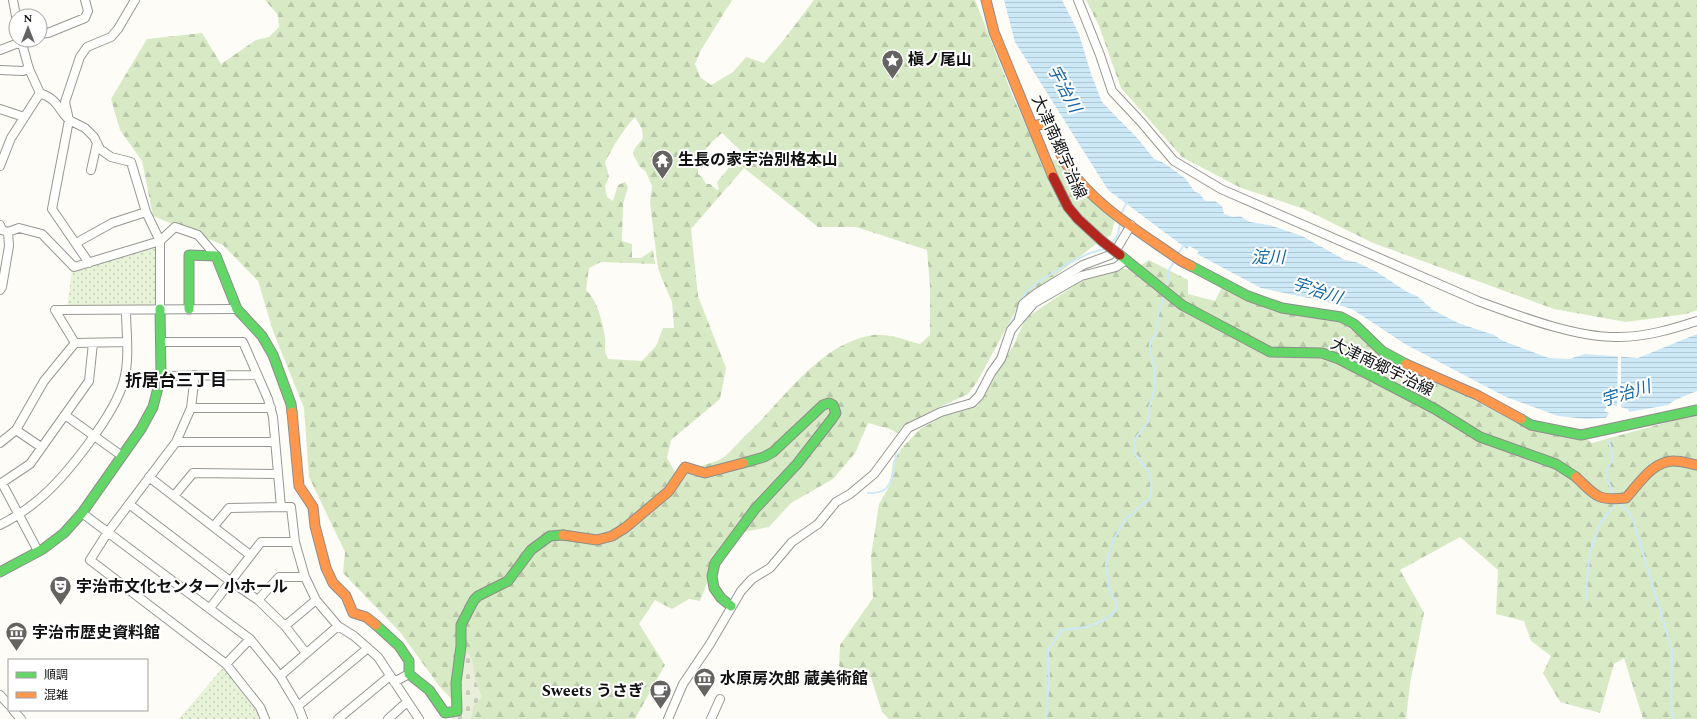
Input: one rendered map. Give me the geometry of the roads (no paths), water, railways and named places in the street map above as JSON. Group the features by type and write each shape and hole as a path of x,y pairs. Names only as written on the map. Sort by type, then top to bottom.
{"street":[{"path":"48,33 85,18 88,11 86,0"},
{"path":"89,262 52,209 69,120 65,102 80,57 87,47 110,37 118,29 135,0"},
{"name":"大津南郷宇治線","path":"986,0 994,32 1053,177 1068,207 1078,219 1102,241 1175,299 1202,317 1270,352 1322,353 1339,359 1435,409 1480,438 1556,464 1572,472 1597,497 1606,500 1626,498 1653,467 1674,461 1697,465"},
{"path":"1078,0 1100,55 1112,91 1174,161 1221,190 1478,301 1570,330 1604,337 1637,336 1672,329 1697,321"},
{"path":"0,572 38,551 64,534 82,513 141,429 153,407 161,376 160,241 146,212 131,162 110,157 100,149 85,128 69,120 61,113 57,102 40,93 29,68 23,48"},
{"path":"0,70 23,71 29,68"},
{"path":"0,166 11,138 40,93"},
{"path":"0,109 24,117"},
{"path":"1032,126 1043,124 1049,126 1066,164 1082,185 1116,214 1180,262 1248,296 1282,308 1341,317 1354,324 1382,351 1398,360 1477,395 1531,424 1564,433 1581,435 1601,432 1654,418 1697,410"},
{"path":"91,170 97,143"},
{"path":"76,243 112,223 146,212"},
{"path":"1019,320 1023,304 1037,293 1083,265 1110,255 1116,250 1128,223"},
{"path":"0,225 2,230 8,232 19,228 42,234 74,267 160,241 175,227 198,235 216,256 237,309 262,336 273,355 291,404 299,486 313,507 314,526 326,568 332,582 346,596 353,613 366,617 406,654 409,661 409,674"},
{"path":"0,290 9,246 8,232"},
{"path":"189,309 189,255 216,256"},
{"path":"669,719 683,684 710,644 731,606 741,591 752,579 770,568 792,542 818,524 836,502 850,494 874,474 908,428 941,412 972,403 979,396 991,373 1001,359 1011,330 1034,303 1081,276 1116,267 1123,258"},
{"path":"75,343 55,310 237,309"},
{"path":"0,525 19,515 39,500 58,482 110,414 120,393 127,363 126,310"},
{"path":"75,343 127,342"},
{"path":"161,342 242,342 271,408 276,442 281,507"},
{"path":"0,443 16,430 44,381 75,343"},
{"path":"38,551 1,484 30,464 89,381 93,343"},
{"path":"161,376 256,375"},
{"path":"195,376 191,408 176,442 108,532 90,560 226,664 260,706 265,719"},
{"path":"409,674 429,690 445,713 449,716 457,710 456,683 461,646 461,625 464,617 478,596 499,587 508,581 536,545 550,536 557,534 596,540 612,536 625,528 669,490 684,467 705,473 764,457 774,452 823,405 829,403 833,405 836,413 832,420 797,464 755,509 715,563 712,570 714,591 722,600 731,606"},
{"path":"191,408 271,408"},
{"path":"65,414 122,456"},
{"path":"16,430 41,447"},
{"path":"176,442 276,442"},
{"path":"174,496 193,473 278,474"},
{"path":"149,477 250,555"},
{"path":"129,504 230,582 258,600 285,626 306,654"},
{"path":"214,526 229,508 291,507 295,542 305,577 316,600 338,626 378,657 419,719"},
{"path":"82,513 250,639 280,676 298,706 303,719"},
{"path":"210,608 260,542 295,542"},
{"path":"258,600 279,577 305,577"},
{"path":"285,626 316,600"},
{"path":"280,676 338,626"},
{"path":"226,664 250,639"},
{"path":"298,706 368,648"},
{"path":"338,719 392,679 409,674"},
{"path":"0,695 8,704"},
{"path":"711,719 720,699"},
{"path":"388,719 407,702"},
{"path":"14,711 21,719"}],"water":[{"name":"淀川","path":"1004,0 1062,0 1079,34 1091,74 1102,102 1138,139 1154,159 1164,163 1186,179 1194,191 1200,194 1205,201 1215,201 1222,206 1224,214 1233,217 1240,216 1250,222 1269,225 1302,236 1345,260 1356,262 1377,272 1407,292 1417,296 1433,310 1458,323 1494,335 1503,341 1549,358 1569,359 1585,354 1638,358 1697,334 1697,391 1675,400 1668,405 1629,412 1628,409 1609,404 1604,411 1609,413 1606,418 1586,419 1558,416 1506,397 1405,344 1352,309 1328,302 1261,288 1197,254 1199,251 1189,246 1187,249 1108,190 1015,42"}],"waterway":[{"path":"1122,212 1127,202"},
{"path":"1113,242 1118,234 1120,223"},
{"path":"1178,254 1184,245"},
{"path":"1021,302 1026,292 1037,283 1069,263 1090,253 1104,249"},
{"path":"1167,286 1169,270 1174,262"},
{"path":"1046,719 1049,679 1048,651 1061,630 1097,624 1116,611 1116,604 1109,587 1106,564 1113,540 1125,520 1150,498 1150,473 1135,454 1135,439 1148,422 1149,408 1154,391 1155,367 1150,352 1150,342 1157,332 1158,315 1164,296"},
{"path":"1008,328 1018,311"},
{"path":"968,400 974,396 991,367"},
{"path":"939,409 958,403"},
{"path":"900,431 905,427"},
{"path":"1609,441 1613,458 1606,472 1607,479 1614,495"},
{"path":"868,493 880,492 890,483 896,450"},
{"path":"1620,504 1628,511 1633,520 1672,650 1671,710 1674,719"},
{"path":"1586,600 1588,571 1593,542 1601,521 1615,505"}],"place":[{"name":"槇ノ尾山","path":"893,80"},
{"name":"生長の家宇治別格本山","path":"663,180"},
{"name":"宇治市文化センター 小ホール","path":"61,606"},
{"name":"宇治市歴史資料館","path":"16,652"},
{"name":"水原房次郎 蔵美術館","path":"705,698"},
{"name":"Sweets うさぎ","path":"660,710"}],"district":[{"name":"折居台三丁目","path":"176,381"}],"water label":[{"name":"宇治川","path":"1064,89"},
{"name":"宇治川","path":"1317,291"},
{"name":"宇治川","path":"1626,394"}]}
